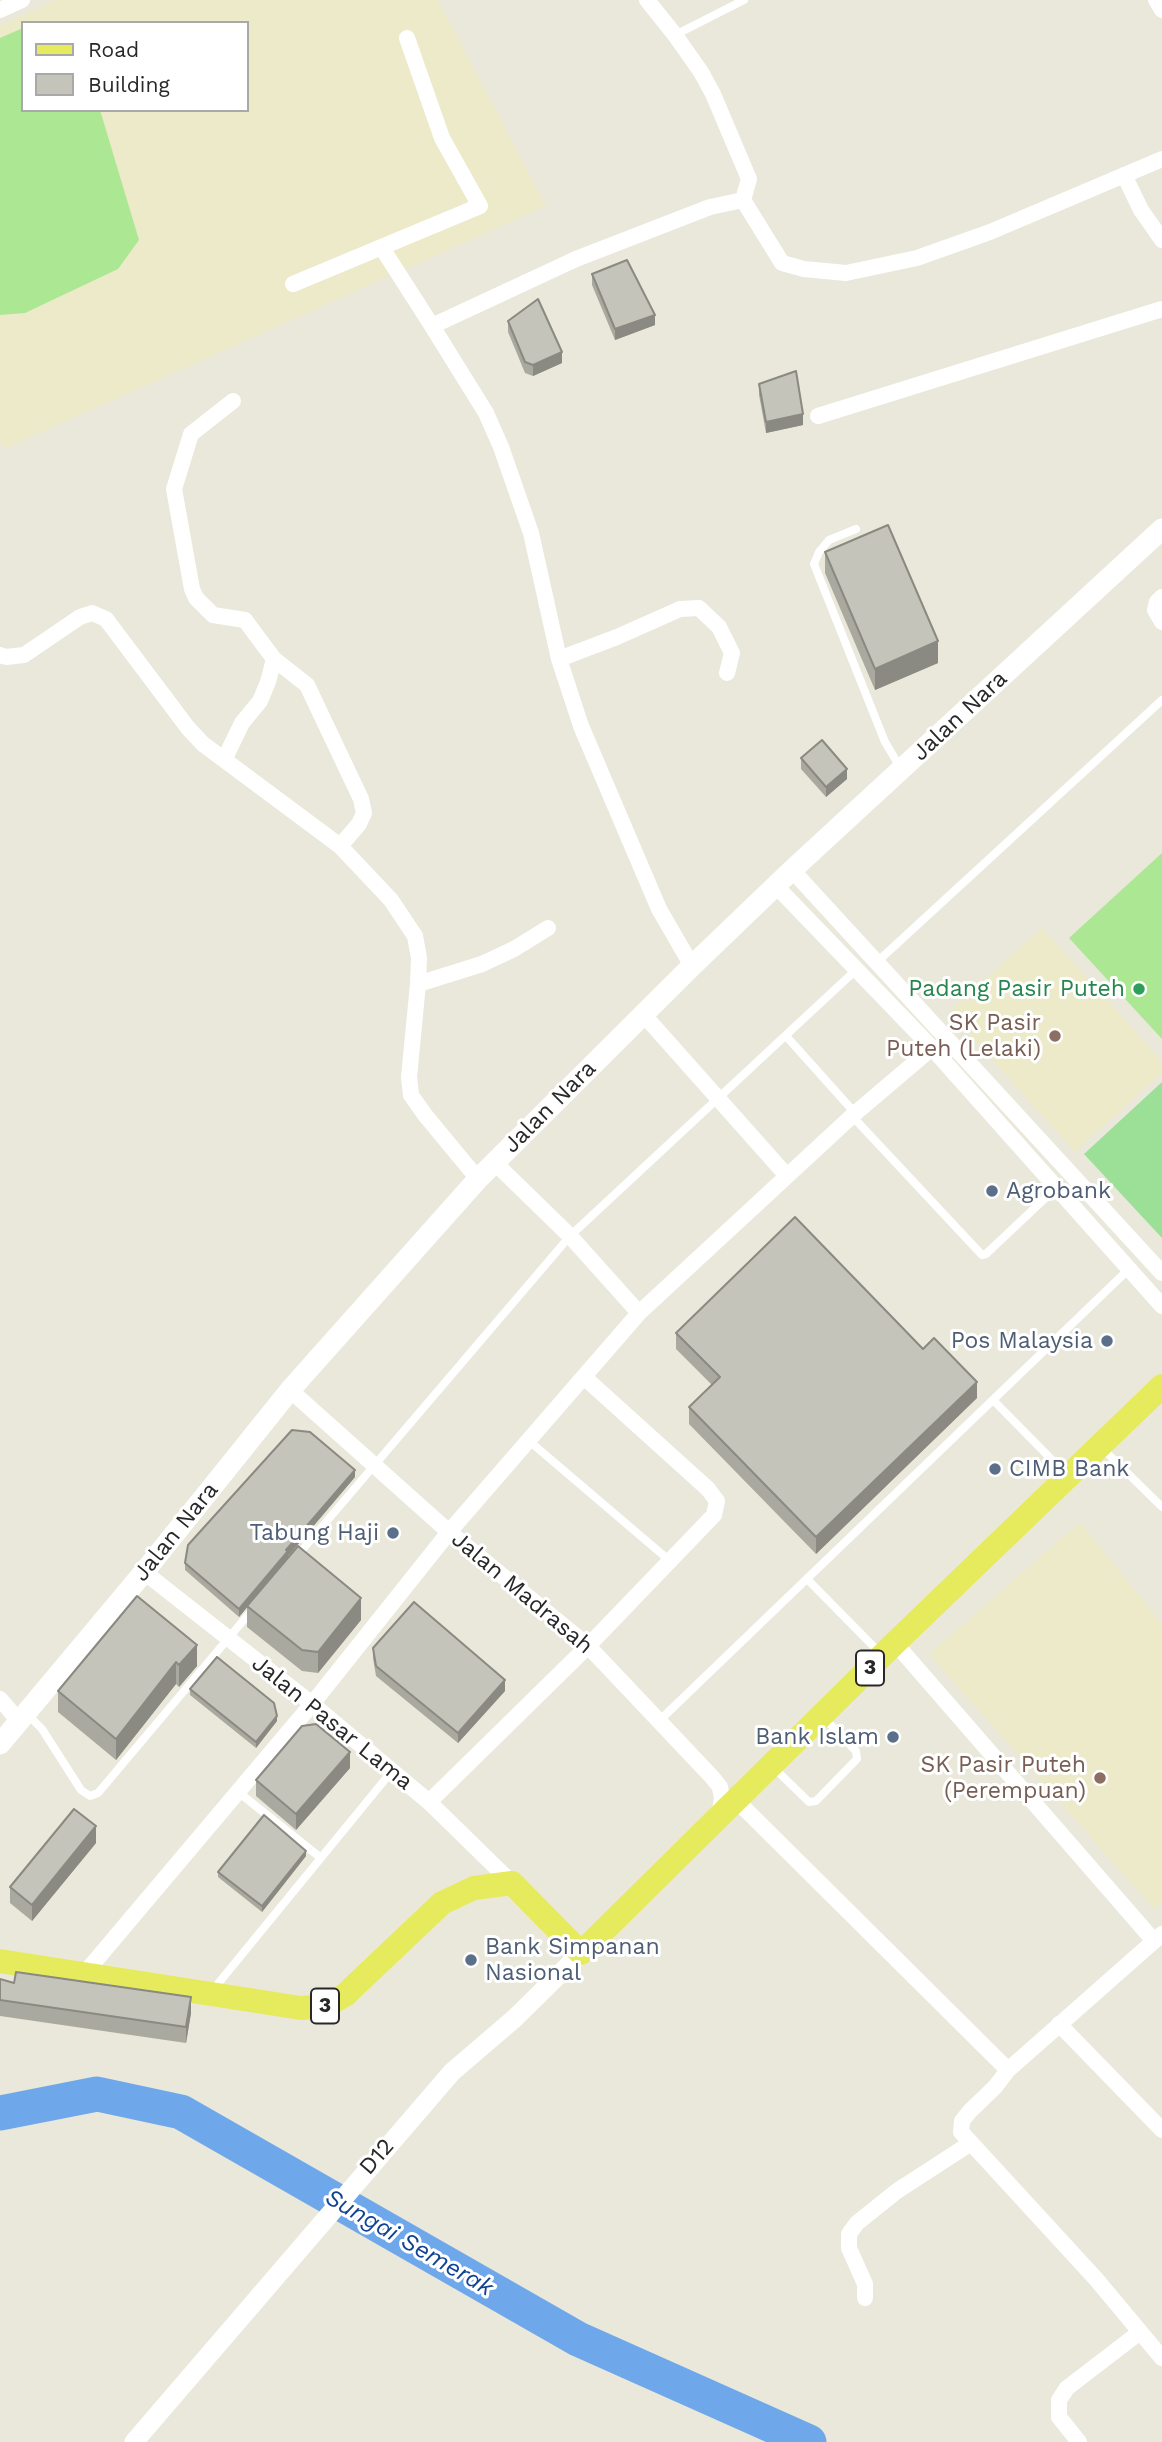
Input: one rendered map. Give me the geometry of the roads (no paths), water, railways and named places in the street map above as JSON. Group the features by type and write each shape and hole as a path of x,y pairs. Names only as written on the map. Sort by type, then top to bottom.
{"main road":[{"name":"Jalan Nara","path":"0,1744 145,1572 290,1391 478,1179 792,870 1162,529"},
{"name":"3","path":"582,1953 1162,1386"},
{"name":"3","path":"0,1961 300,2008 325,2006 345,1995 442,1903 474,1888 512,1883"},
{"path":"512,1883 582,1953"}],"street":[{"path":"0,10 22,0"},
{"path":"647,0 701,72 749,179 743,200 782,264 804,270 846,273 929,254 1003,227 1162,159"},
{"path":"1156,0 1162,10"},
{"path":"293,284 480,206 442,138 407,38"},
{"path":"1125,176 1141,210 1162,240"},
{"path":"432,326 576,259 710,207 743,200"},
{"path":"382,248 486,413 501,447 531,533 559,659 581,726 659,909 692,966"},
{"path":"818,416 1162,309"},
{"path":"233,401 191,434 174,489 192,589 196,598 213,615 245,620 274,659 307,685 361,799 364,813 359,824 340,846"},
{"path":"1162,597 1155,610 1162,622"},
{"path":"559,659 680,609 699,608 719,627 732,653 727,674"},
{"path":"0,655 24,655 80,617 92,613 106,620 203,744 340,846 391,900 415,936 419,958 411,1095 478,1179"},
{"path":"224,760 242,723 260,701 274,659"},
{"path":"792,870 1162,1273"},
{"path":"776,886 932,1048 1162,1306"},
{"path":"418,984 482,964 514,949 548,928"},
{"path":"643,1014 787,1176"},
{"path":"85,1973 312,1704 449,1532 639,1313 853,1115 932,1048"},
{"path":"495,1162 570,1236 639,1313"},
{"path":"429,1802 588,1646 714,1515 718,1501 708,1489 584,1377"},
{"name":"Jalan Madrasah","path":"290,1391 449,1532 588,1646 720,1787 728,1809"},
{"name":"Jalan Pasar Lama","path":"145,1572 312,1704 429,1802 512,1883"},
{"path":"889,1650 1158,1938 1008,2070 962,2121 961,2132 1097,2279 1162,2358"},
{"path":"0,1699 22,1717"},
{"path":"728,1809 1008,2070"},
{"name":"D12","path":"134,2442 452,2072 515,2018 582,1953"},
{"path":"1059,2024 1162,2130"},
{"path":"865,2298 865,2284 849,2248 849,2234 857,2223 897,2191 971,2143"},
{"path":"1079,2442 1059,2417 1059,2400 1067,2388 1140,2332"}],"lane":[{"path":"675,35 744,0"},
{"path":"856,529 829,540 819,552 814,564 885,742 902,769"},
{"path":"877,962 1162,700"},
{"path":"288,1567 570,1236 857,969"},
{"path":"786,1036 853,1115 982,1255 1057,1186"},
{"path":"659,1721 1129,1269"},
{"path":"993,1400 1068,1476"},
{"path":"528,1440 670,1561"},
{"path":"1101,1447 1162,1507"},
{"path":"807,1580 889,1650"},
{"path":"22,1717 42,1729 81,1790 90,1796 98,1793 262,1597"},
{"path":"772,1765 809,1802 816,1801 857,1759 856,1751 822,1716"},
{"path":"210,1993 392,1771"},
{"path":"237,1791 321,1858"}],"waterway":[{"name":"Sungai Semerak","path":"0,2113 97,2094 181,2112 578,2339 809,2442"}],"place":[{"name":"Padang Pasir Puteh","path":"1139,989"},
{"name":"SK Pasir Puteh (Lelaki)","path":"1055,1036"},
{"name":"Agrobank","path":"992,1191"},
{"name":"Pos Malaysia","path":"1107,1341"},
{"name":"CIMB Bank","path":"995,1469"},
{"name":"Tabung Haji","path":"393,1533"},
{"name":"Bank Islam","path":"893,1737"},
{"name":"SK Pasir Puteh (Perempuan)","path":"1100,1778"},
{"name":"Bank Simpanan Nasional","path":"471,1960"}]}
